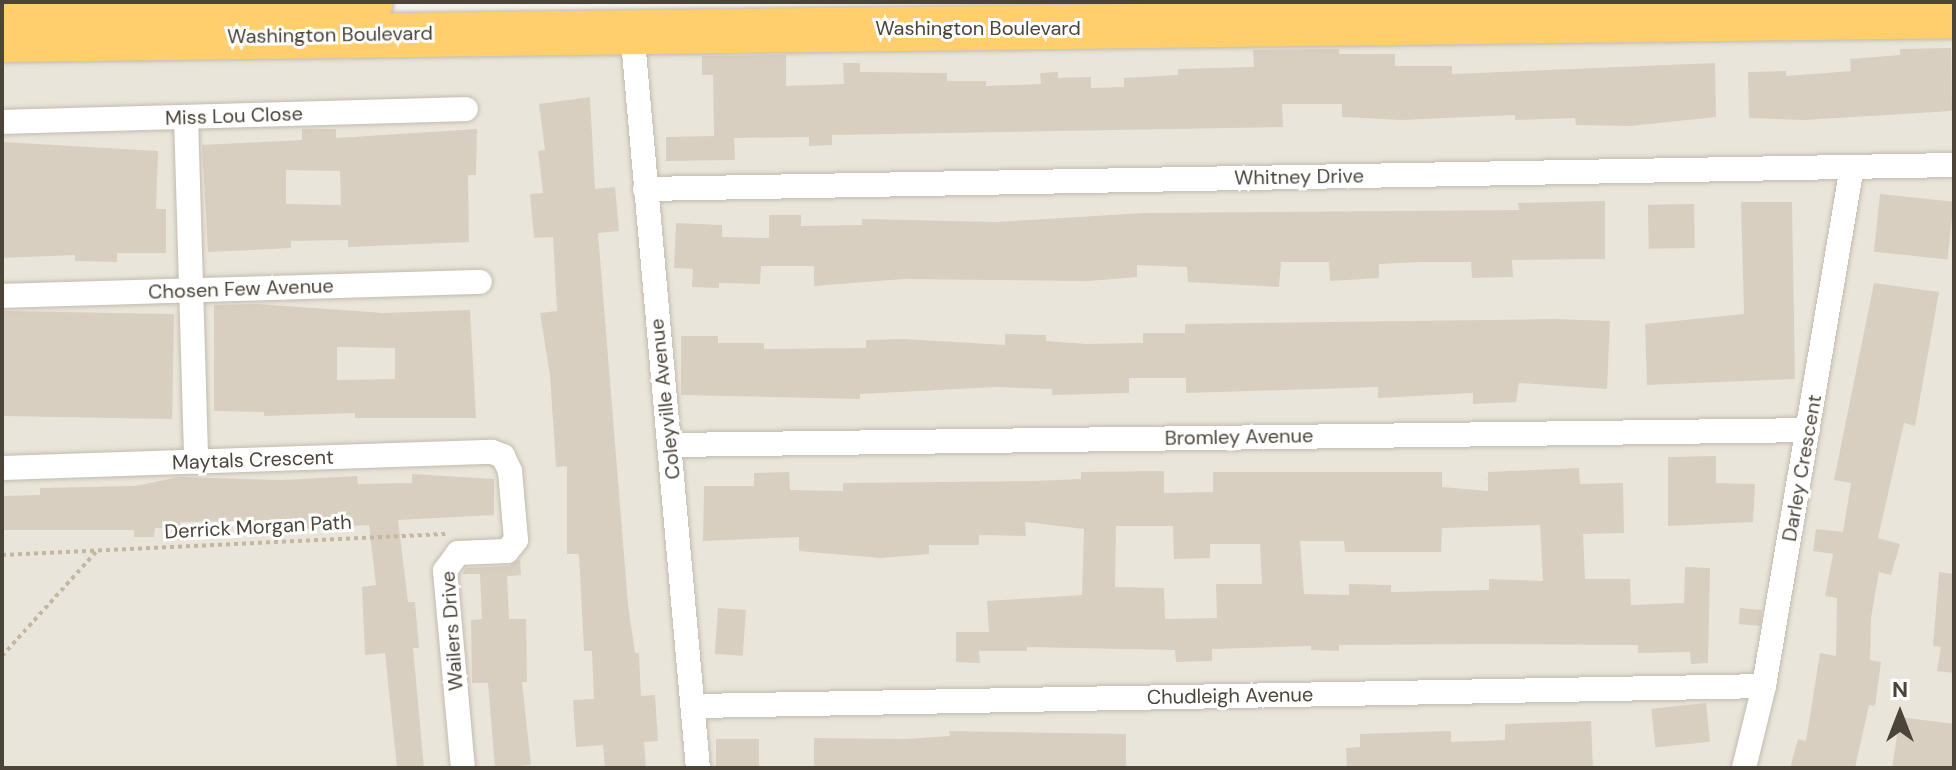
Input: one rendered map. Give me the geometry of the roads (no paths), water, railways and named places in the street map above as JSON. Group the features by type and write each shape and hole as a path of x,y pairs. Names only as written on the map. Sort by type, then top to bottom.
{"highway":[{"name":"Washington Boulevard","path":"2,6 371,2"},
{"name":"Washington Boulevard","path":"2,40 632,29 1954,16"}],"street":[{"name":"Coleyville Avenue","path":"632,29 696,706 698,768"},
{"name":"Miss Lou Close","path":"2,122 466,109"},
{"path":"186,117 196,462"},
{"name":"Whitney Drive","path":"645,189 1954,165"},
{"name":"Darley Crescent","path":"1744,768 1764,686 1852,167"},
{"name":"Chosen Few Avenue","path":"2,296 480,282"},
{"name":"Bromley Avenue","path":"669,445 1808,430"},
{"name":"Maytals Crescent","path":"2,468 492,452 503,456"},
{"name":"Wailers Drive","path":"463,768 445,571 458,553 507,551 516,540 510,471 503,456"},
{"name":"Chudleigh Avenue","path":"696,706 1764,686"}]}
